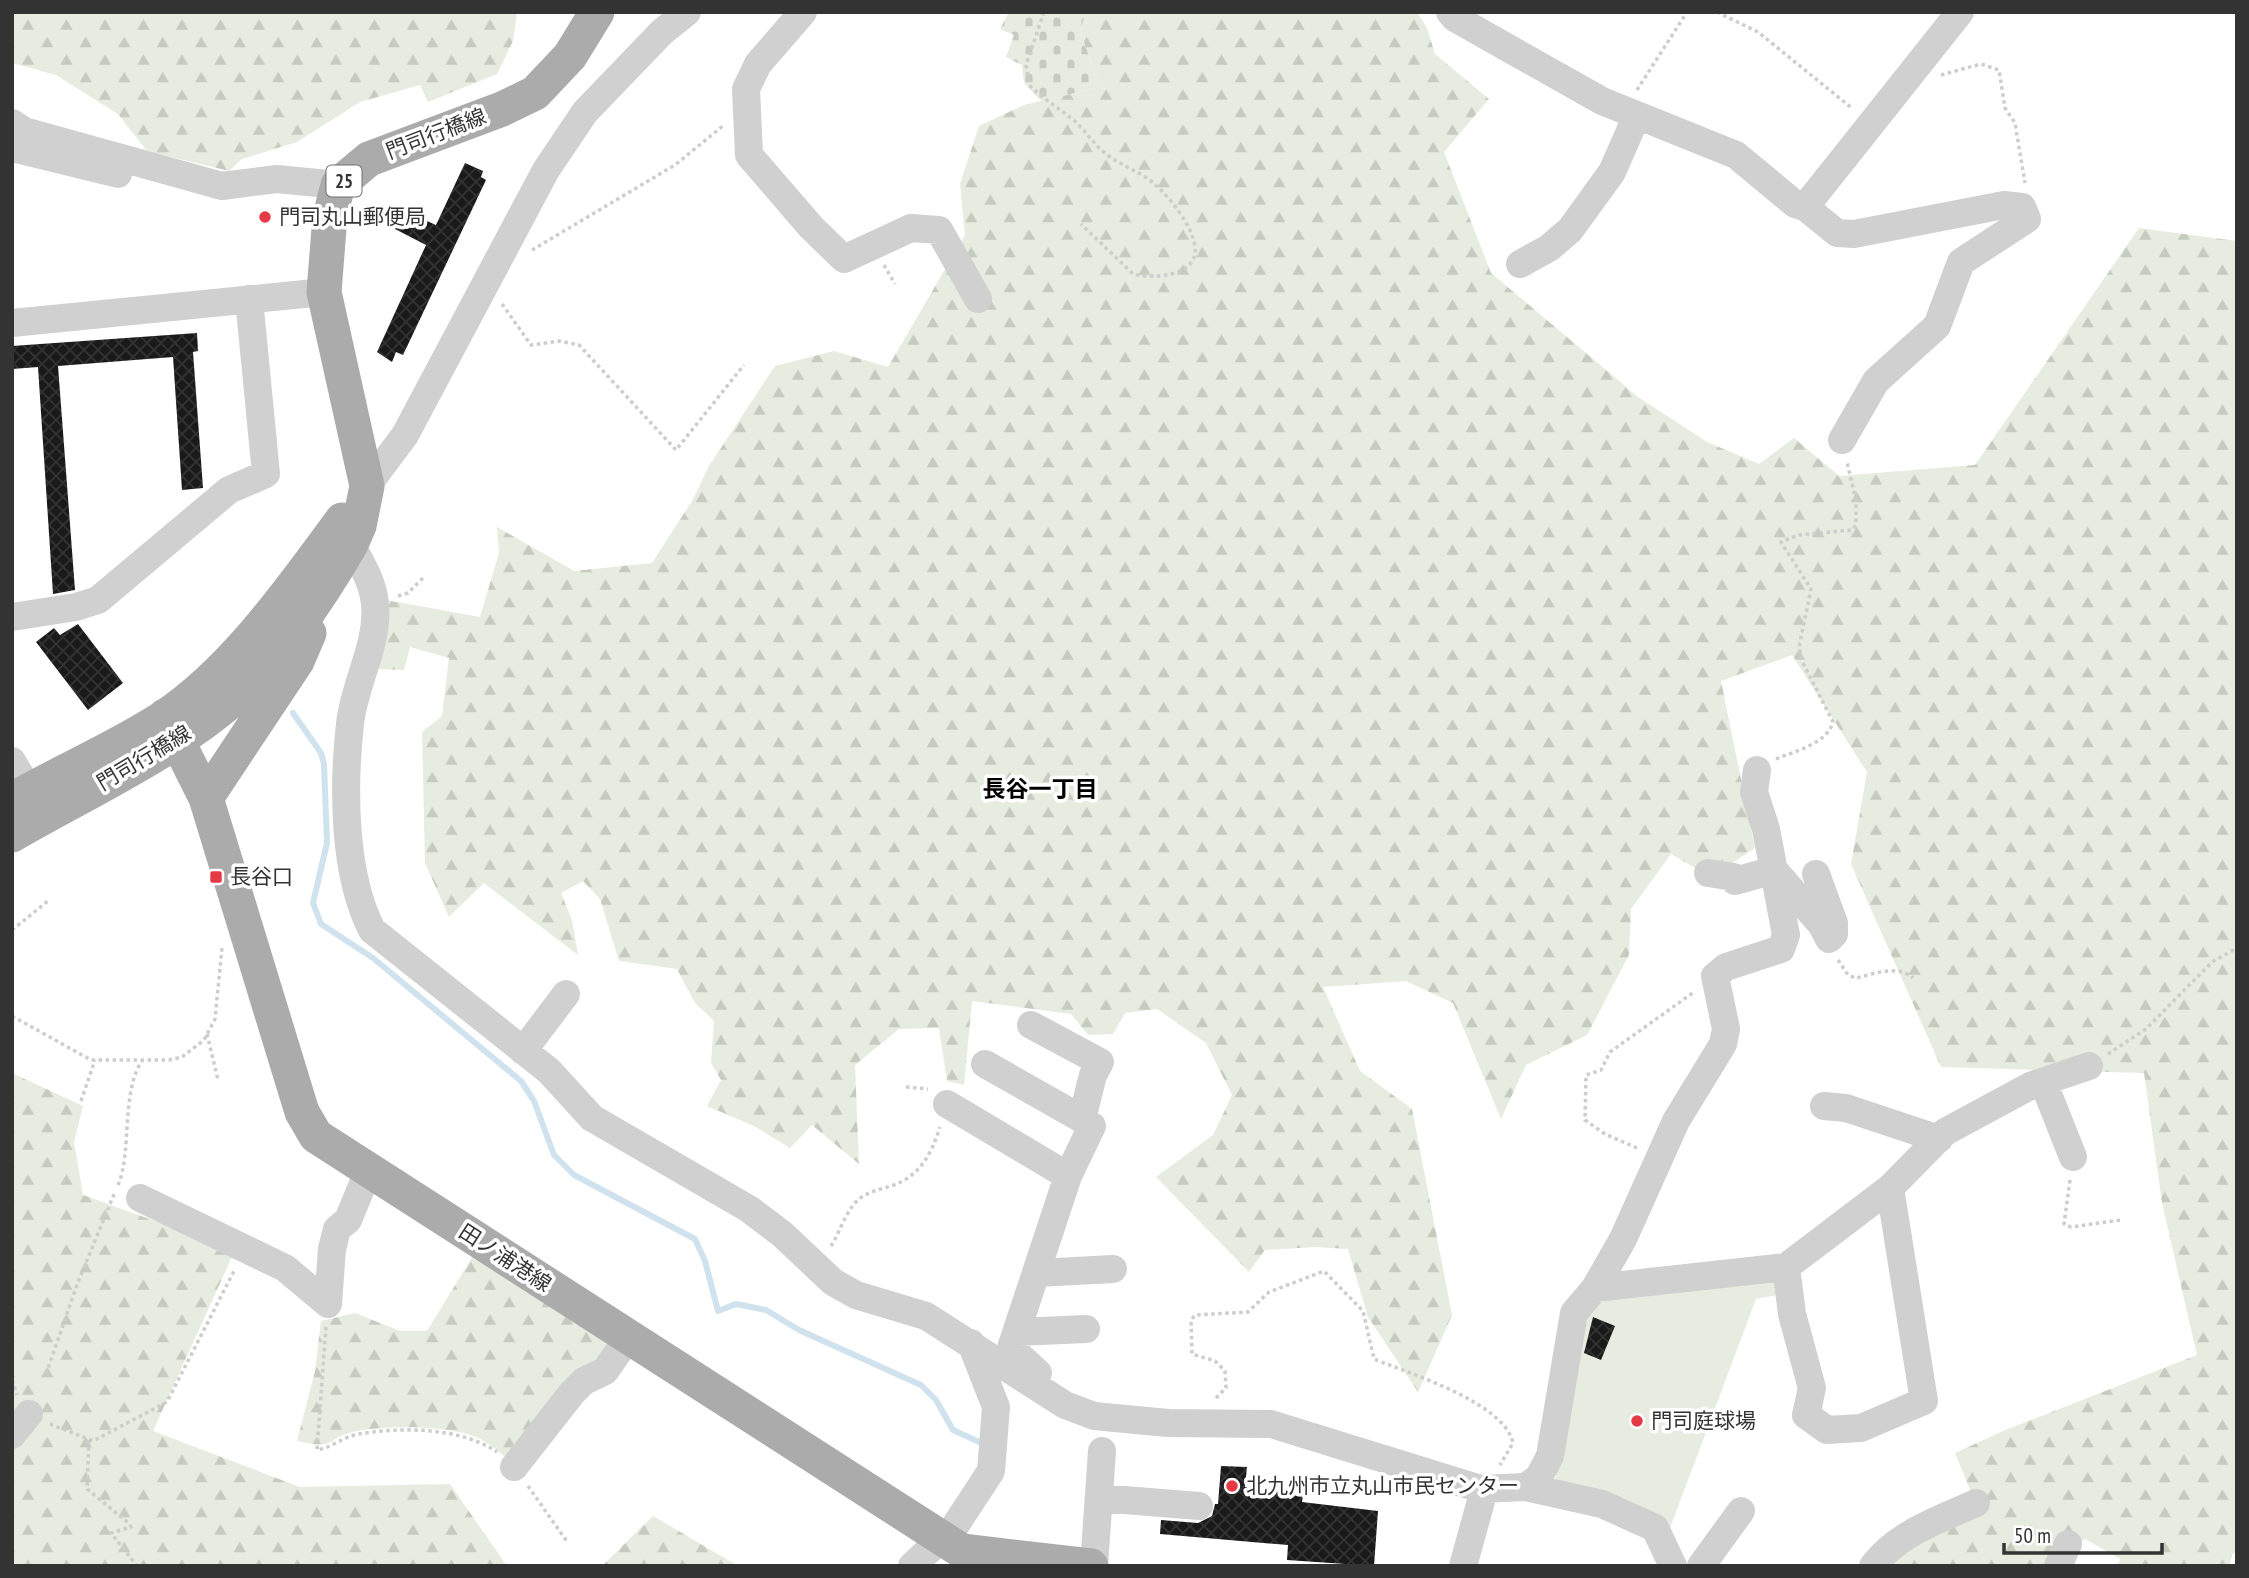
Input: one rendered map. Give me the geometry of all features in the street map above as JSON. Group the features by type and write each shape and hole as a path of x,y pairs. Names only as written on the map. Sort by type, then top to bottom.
{"main road":[{"name":"門司行橋線","path":"12,835 172,729 240,693 281,645 343,558 359,526 367,486 324,292 330,216 338,185 369,159 502,109 535,93 570,57 597,12"},
{"name":"門司行橋線","path":"18,783 127,740 172,729 288,594 367,486"},
{"path":"206,798 297,661 343,558"},
{"name":"田ノ浦港線","path":"172,729 206,798 302,1112 316,1136 962,1551 1092,1566"}],"street":[{"path":"367,486 405,435 546,170 585,112 662,32 687,12"},
{"path":"803,12 758,64 746,89 749,155 811,228 844,259 911,228 939,230 978,299"},
{"path":"1450,12 1454,18 1602,101 1736,155 1796,204 1805,207 1837,233 1854,234 2004,205 2022,207 2027,219 1961,262 1937,326 1876,381 1842,440"},
{"path":"1805,207 1959,12"},
{"path":"1520,264 1539,256 1570,230 1612,172 1634,114"},
{"path":"12,123 24,131 222,186"},
{"path":"12,148 54,160 176,186 222,186 277,179 338,185"},
{"path":"12,323 324,292"},
{"path":"12,617 76,607 98,600 229,490 266,474 250,299"},
{"path":"343,558 368,575 374,596 375,627 350,725 348,802 352,879 360,908 372,930 549,1071 592,1118 748,1209 833,1282 856,1295 926,1316 1065,1405 1094,1416 1168,1423 1271,1424 1486,1489 1526,1487 1602,1504 1655,1528 1673,1566"},
{"path":"1526,1487 1539,1477 1550,1456 1574,1313 1595,1288 1630,1226 1694,1088 1723,1044 1726,1029 1716,976 1726,967 1781,949 1786,934 1774,870 1754,792 1758,770"},
{"path":"1708,873 1734,877 1735,881 1774,870"},
{"path":"1774,870 1821,924 1829,939 1834,934 1833,923 1816,874"},
{"path":"523,1051 566,994"},
{"path":"1031,1026 1100,1062 1093,1075 1082,1119"},
{"path":"985,1064 1092,1126 1068,1176 1011,1348 1041,1376 1044,1392"},
{"path":"1595,1288 1786,1266 1890,1188 1939,1139 2003,1100 2089,1066"},
{"path":"2040,1084 2049,1094 2073,1157"},
{"path":"947,1104 1068,1176"},
{"path":"1824,1106 1846,1108 1939,1139"},
{"path":"328,1304 332,1249 337,1229 348,1220 369,1169"},
{"path":"1786,1266 1791,1314 1812,1388 1806,1415 1827,1430 1861,1428 1924,1401 1890,1188"},
{"path":"141,1198 285,1268 328,1304"},
{"path":"1037,1273 1113,1269"},
{"path":"1018,1332 1086,1329"},
{"path":"514,1467 572,1393 584,1381 605,1371 628,1338"},
{"path":"912,1566 944,1537 979,1494 991,1471 996,1407 971,1343"},
{"path":"1168,1423 1171,1416 1260,1407 1308,1416"},
{"path":"1092,1566 1102,1451"},
{"path":"1463,1566 1486,1489"},
{"path":"1099,1498 1199,1506"},
{"path":"1873,1566 1883,1552 1897,1542 1976,1503"},
{"path":"1702,1566 1741,1511"}],"path":[{"path":"1044,12 1026,65 1029,85 1071,118 1121,166 1149,179 1161,190 1186,221 1197,253 1195,260 1184,270 1144,277 1133,274 1081,224"},
{"path":"1634,114 1640,82 1687,12"},
{"path":"1717,12 1758,32 1859,114 1874,117"},
{"path":"1917,65 1944,76 1981,64 1999,70 2005,108 2015,123 2028,202 2024,213"},
{"path":"531,250 675,165 732,120 738,95 746,89"},
{"path":"502,304 531,345 559,341 579,345 677,450 744,365"},
{"path":"1758,770 1814,743 1830,730 1833,722 1803,663 1799,647 1811,589 1781,542 1798,535 1845,532 1856,525 1856,501 1842,440"},
{"path":"374,596 408,593 424,577"},
{"path":"12,930 48,901"},
{"path":"12,1016 95,1060 135,1058 142,1061 182,1057 208,1034 215,1019 222,946 229,938"},
{"path":"1829,939 1841,967 1848,975 1856,978 1878,970 1908,974 1913,978"},
{"path":"2089,1066 2146,1029 2212,962 2237,948"},
{"path":"1660,1157 1615,1140 1585,1120 1586,1075 1601,1070 1609,1052 1716,976"},
{"path":"208,1034 218,1080"},
{"path":"81,1101 95,1060"},
{"path":"46,1374 78,1282 122,1176 126,1124 142,1061"},
{"path":"816,1267 854,1204 862,1196 905,1180 923,1164 933,1150 947,1104 935,1089 906,1087"},
{"path":"2073,1157 2064,1224 2071,1227 2121,1220"},
{"path":"12,1380 21,1424 65,1432 93,1441 167,1402 246,1249"},
{"path":"1209,1400 1221,1397 1226,1388 1225,1371 1215,1361 1192,1354 1191,1320 1195,1315 1248,1312 1269,1292 1324,1271 1363,1311 1374,1359 1474,1402 1494,1415 1511,1434 1513,1443 1486,1489"},
{"path":"328,1304 317,1450 331,1447 356,1434 442,1434 480,1440 514,1467 568,1543"},
{"path":"89,1440 87,1489 130,1524 131,1527 111,1533 137,1566"}],"green space":[{"path":"12,12 517,12 513,41 497,74 428,102 420,85 360,102 297,142 242,159 229,171 147,151 118,114 56,75 12,63"},
{"path":"1009,12 1086,12 1080,31 1100,87 1041,101 1024,83 1022,65 1006,57 1014,35 1000,29"},
{"path":"1086,12 1417,12 1427,28 1435,54 1489,99 1444,152 1491,273 1638,397 1707,442 1759,464 1794,438 1839,476 1975,465 2139,228 2237,241 2237,1553 2233,1553 2229,1566 2118,1566 2120,1559 2085,1539 2049,1566 1879,1566 1977,1507 1955,1453 2003,1431 2197,1355 2162,1203 2144,1073 1941,1067 1851,864 1867,772 1792,655 1721,681 1755,848 1711,877 1671,854 1631,909 1629,955 1587,1035 1526,1065 1501,1119 1453,1003 1406,981 1323,987 1360,1071 1412,1109 1452,1315 1418,1392 1368,1317 1348,1249 1315,1247 1265,1250 1249,1272 1156,1177 1213,1135 1232,1095 1206,1043 1157,1009 1125,1013 1113,1034 1088,1035 1071,1014 972,1001 964,1085 947,1081 939,1028 899,1029 855,1065 859,1164 812,1125 790,1148 754,1126 707,1106 721,1080 711,1063 714,1021 695,1003 677,969 619,961 600,899 583,881 561,893 572,920 578,955 484,883 449,917 425,863 422,732 442,716 449,658 410,647 404,670 377,669 380,599 480,617 499,553 497,527 574,571 652,563 692,501 709,466 775,366 834,351 888,367 965,235 960,184 979,126 1024,105 1100,87 1080,31"},
{"path":"12,1073 83,1106 74,1142 83,1195 235,1250 153,1431 300,1487 450,1484 507,1566 12,1566"},
{"path":"473,1256 615,1348 512,1462 476,1437 434,1429 371,1429 348,1433 326,1444 297,1441 315,1371 321,1321 355,1313 400,1331 427,1331"},
{"name":"門司庭球場","path":"1772,1277 1782,1294 1756,1299 1670,1528 1555,1482 1583,1312 1597,1294"},
{"path":"653,1516 738,1566 602,1566"}],"building":[{"path":"465,163 483,171 481,177 486,180 403,355 396,352 392,362 377,352 426,245 395,229 405,211 436,225"},
{"path":"197,333 198,351 193,352 203,488 182,490 173,357 58,366 75,590 53,594 38,367 12,369 12,346"},
{"path":"78,624 123,683 88,710 36,642 54,628 60,635"},
{"path":"1593,1317 1615,1326 1601,1360 1584,1353"},
{"path":"1221,1466 1247,1467 1245,1487 1285,1488 1285,1495 1303,1496 1302,1502 1378,1511 1374,1566 1287,1560 1288,1545 1160,1534 1161,1520 1198,1523 1212,1516 1215,1504 1218,1504"}],"waterway":[{"path":"293,713 321,753 324,764 327,843 313,903 321,924 373,958 521,1081 534,1101 554,1155 574,1175 695,1239 705,1261 718,1311 736,1304 766,1310 799,1330 921,1385 936,1400 953,1430 986,1445"}],"place":[{"name":"門司丸山郵便局","path":"265,217"},
{"name":"長谷口","path":"216,877"},
{"name":"門司庭球場","path":"1637,1421"},
{"name":"北九州市立丸山市民センター","path":"1232,1486"}],"district":[{"name":"長谷一丁目","path":"1040,789"}]}
